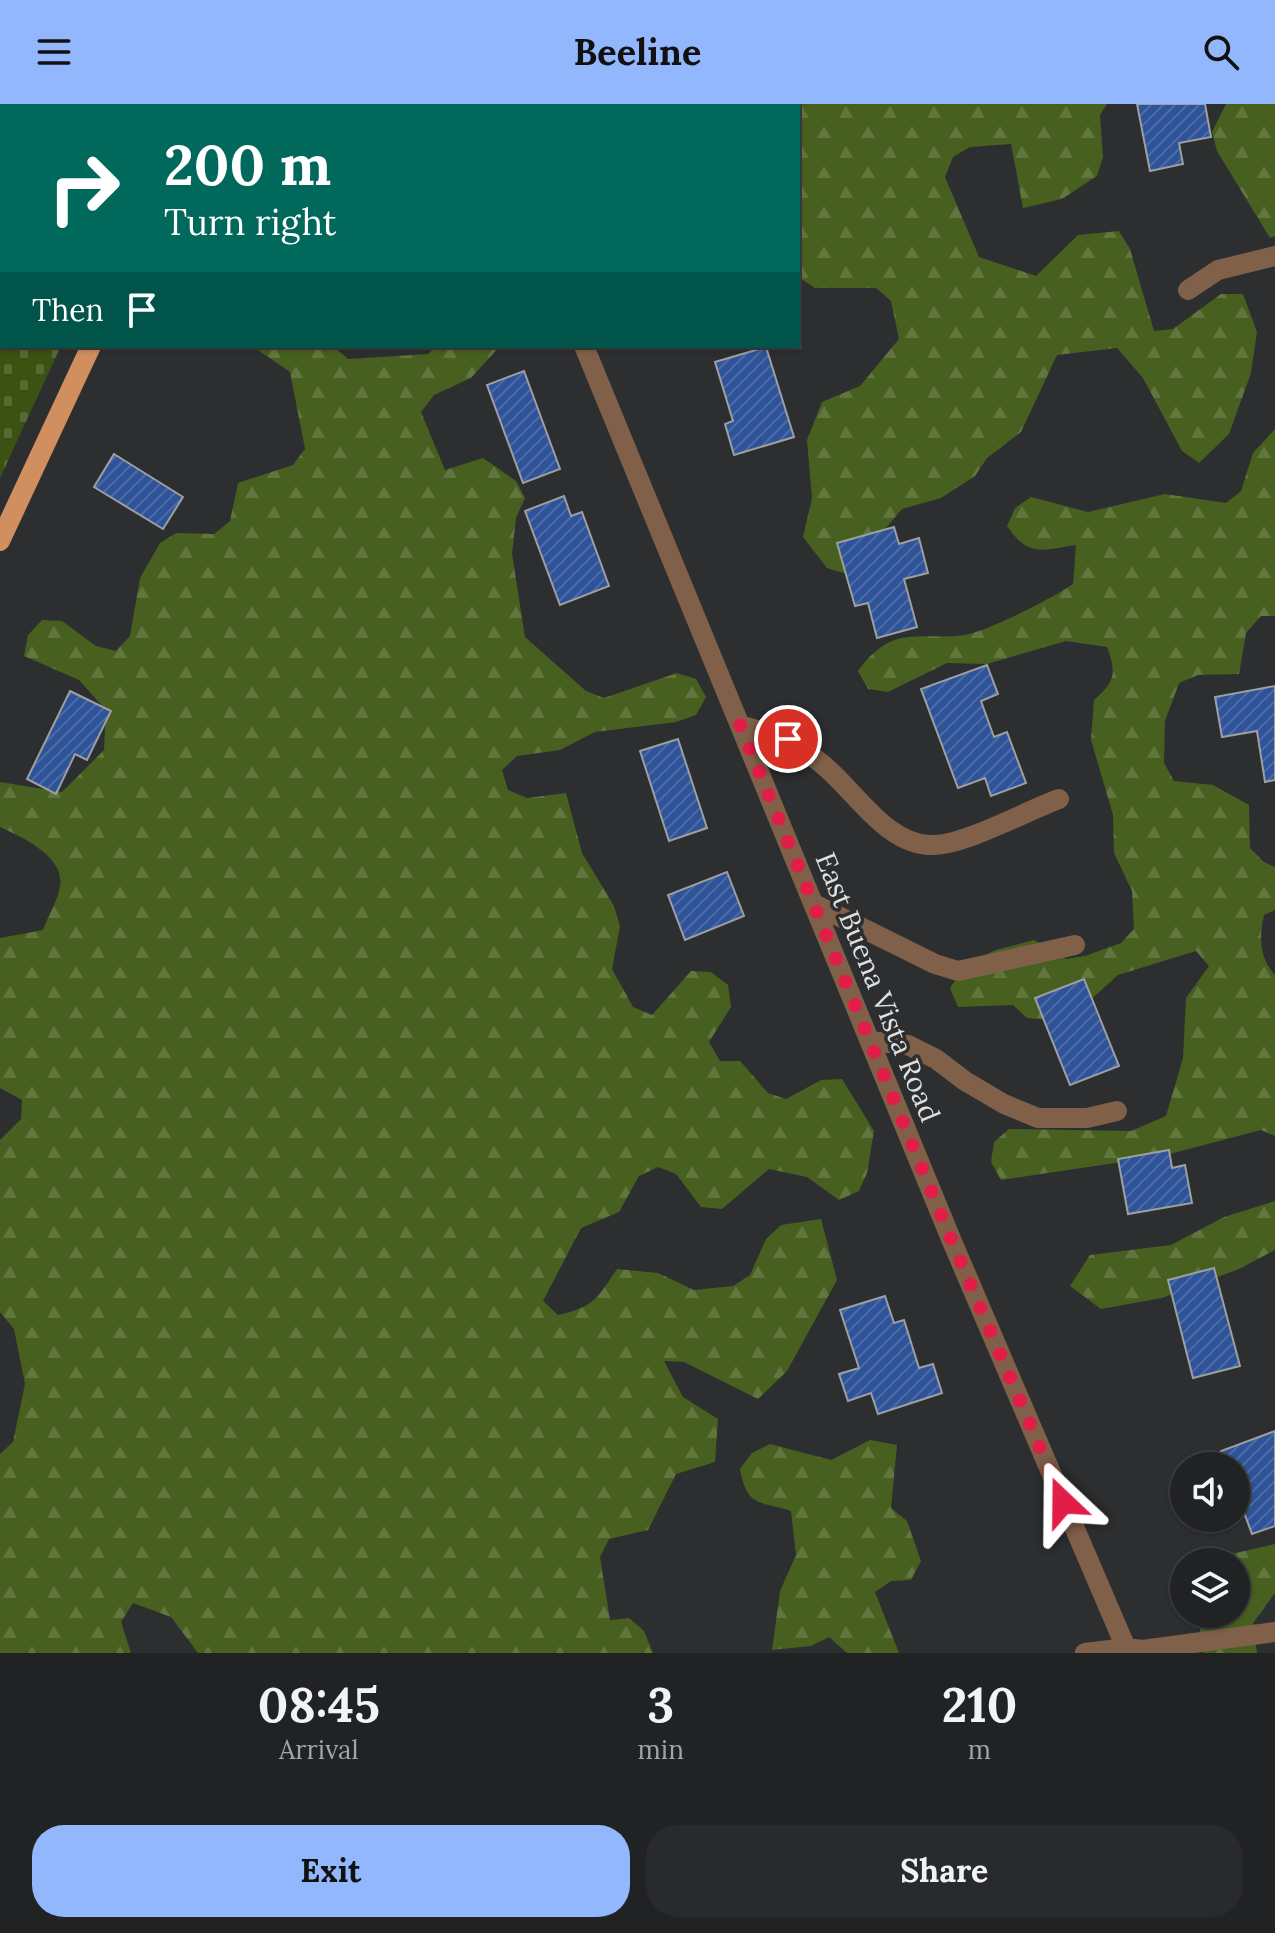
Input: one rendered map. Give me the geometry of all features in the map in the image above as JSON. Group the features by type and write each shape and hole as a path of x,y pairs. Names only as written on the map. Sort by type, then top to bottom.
{"main road":[{"path":"0,541 90,348"}],"street":[{"path":"1188,290 1218,270 1275,256"},
{"name":"East Buena Vista Road","path":"585,348 870,1041 1138,1650"},
{"path":"740,725 788,739 824,765 876,819 905,839 932,845 968,837 1059,799"},
{"path":"814,904 935,964 958,971 1075,945"},
{"path":"870,1041 908,1045 936,1059 1004,1104 1038,1118 1087,1118 1117,1111"},
{"path":"1085,1653 1138,1650 1275,1632"}],"green space":[{"path":"800,104 1107,104 1100,115 1103,157 1097,176 1062,199 1023,208 1011,144 970,147 953,157 945,177 979,257 1036,276 1078,235 1119,231 1130,249 1154,331 1173,329 1221,294 1243,294 1257,332 1251,373 1229,434 1199,463 1182,451 1143,378 1117,348 1057,355 1021,432 987,458 975,476 941,498 902,509 847,574 827,568 803,537 812,498 807,440 822,402 860,386 899,339 891,301 876,288 815,288 800,278"},
{"path":"1226,104 1275,104 1275,236 1270,238 1217,151 1212,132"},
{"path":"0,348 60,348 0,478"},
{"path":"255,348 335,348 348,359 428,354 434,348 498,348 471,378 434,395 421,412 445,470 483,458 516,481 525,498 516,518 512,554 525,637 586,691 604,698 677,673 696,679 706,697 696,715 676,722 595,732 560,750 517,756 502,770 508,790 527,798 566,793 582,853 614,906 620,926 612,969 633,1007 652,1015 691,971 711,972 728,985 731,1007 709,1042 720,1061 740,1061 768,1093 786,1099 821,1080 842,1079 874,1131 867,1173 859,1191 839,1200 807,1177 769,1169 722,1209 701,1207 676,1174 658,1167 639,1176 619,1212 581,1228 543,1301 558,1315 580,1309 594,1300 617,1269 658,1273 694,1290 733,1286 750,1275 766,1239 781,1225 821,1219 837,1280 787,1371 758,1399 684,1362 664,1361 683,1397 718,1419 715,1462 676,1474 648,1530 609,1539 600,1557 610,1620 629,1618 644,1631 653,1653 198,1653 171,1617 133,1603 121,1622 131,1653 0,1653 0,1454 13,1442 25,1384 14,1329 0,1312 0,1140 21,1119 22,1100 0,1088 0,938 43,930 59,893 60,876 49,857 20,836 0,827 0,782 62,792 104,750 106,710 79,680 24,656 28,635 42,620 62,621 96,646 116,651 130,636 140,578 160,543 176,533 214,534 230,521 238,483 293,465 305,449 290,372"},
{"path":"1275,429 1275,616 1261,616 1246,633 1239,674 1198,675 1179,683 1165,721 1164,763 1174,781 1213,785 1249,805 1250,848 1264,862 1275,867 1275,910 1264,915 1261,939 1263,954 1275,975 1275,1136 1261,1130 1162,1156 1001,1180 991,1162 994,1142 1009,1129 1131,1131 1166,1116 1183,1058 1186,998 1209,966 1196,951 1118,975 1086,1004 1048,1020 1027,1018 1013,1005 958,1007 950,988 967,964 996,950 1034,940 1066,959 1085,956 1121,943 1134,929 1132,891 1114,853 1113,815 1091,740 1094,700 1112,676 1110,656 1107,647 1066,641 987,664 947,663 888,692 868,689 858,671 871,656 895,640 965,635 988,628 1073,584 1076,545 1045,550 1029,547 1007,526 1015,508 1031,497 1088,512 1165,494 1226,503 1241,491 1253,453"},
{"path":"1275,1201 1275,1250 1239,1269 1162,1298 1101,1309 1070,1286 1090,1255 1171,1245 1224,1217"},
{"path":"870,1440 897,1445 891,1508 907,1521 921,1561 911,1580 891,1581 875,1592 899,1653 847,1653 829,1637 811,1646 772,1650 780,1591 796,1555 791,1511 751,1496 740,1469 752,1453 770,1444 831,1460"},
{"path":"1275,1544 1275,1593 1253,1623 1257,1653 1203,1653 1200,1628 1250,1628 1250,1550"}],"building":[{"path":"1137,104 1205,104 1211,137 1179,143 1183,164 1150,171"},
{"path":"766,348 794,437 734,455 725,424 733,421 715,362"},
{"path":"524,371 560,469 523,483 487,385"},
{"path":"114,454 183,497 163,529 94,487"},
{"path":"564,496 571,516 582,512 609,586 560,605 525,511"},
{"path":"894,527 899,544 919,538 928,573 904,579 917,627 877,638 868,603 855,606 837,543"},
{"path":"987,665 998,694 981,701 994,737 1007,732 1026,783 991,796 985,778 958,788 921,689"},
{"path":"1275,686 1275,780 1265,782 1257,731 1222,737 1215,697"},
{"path":"70,691 111,711 87,760 75,754 56,794 27,779"},
{"path":"678,739 707,828 669,841 640,751"},
{"path":"727,872 744,916 685,940 668,895"},
{"path":"1084,979 1119,1066 1070,1085 1035,998"},
{"path":"1169,1150 1172,1168 1185,1165 1192,1203 1128,1214 1118,1159"},
{"path":"1214,1268 1240,1366 1193,1378 1168,1280"},
{"path":"885,1296 894,1323 904,1320 919,1368 933,1364 942,1393 878,1414 871,1393 848,1401 839,1374 859,1368 840,1310"},
{"path":"1275,1431 1275,1526 1252,1534 1250,1452 1221,1451"}],"route":[{"path":"788,739 740,725 951,1239 1063,1502"}]}
